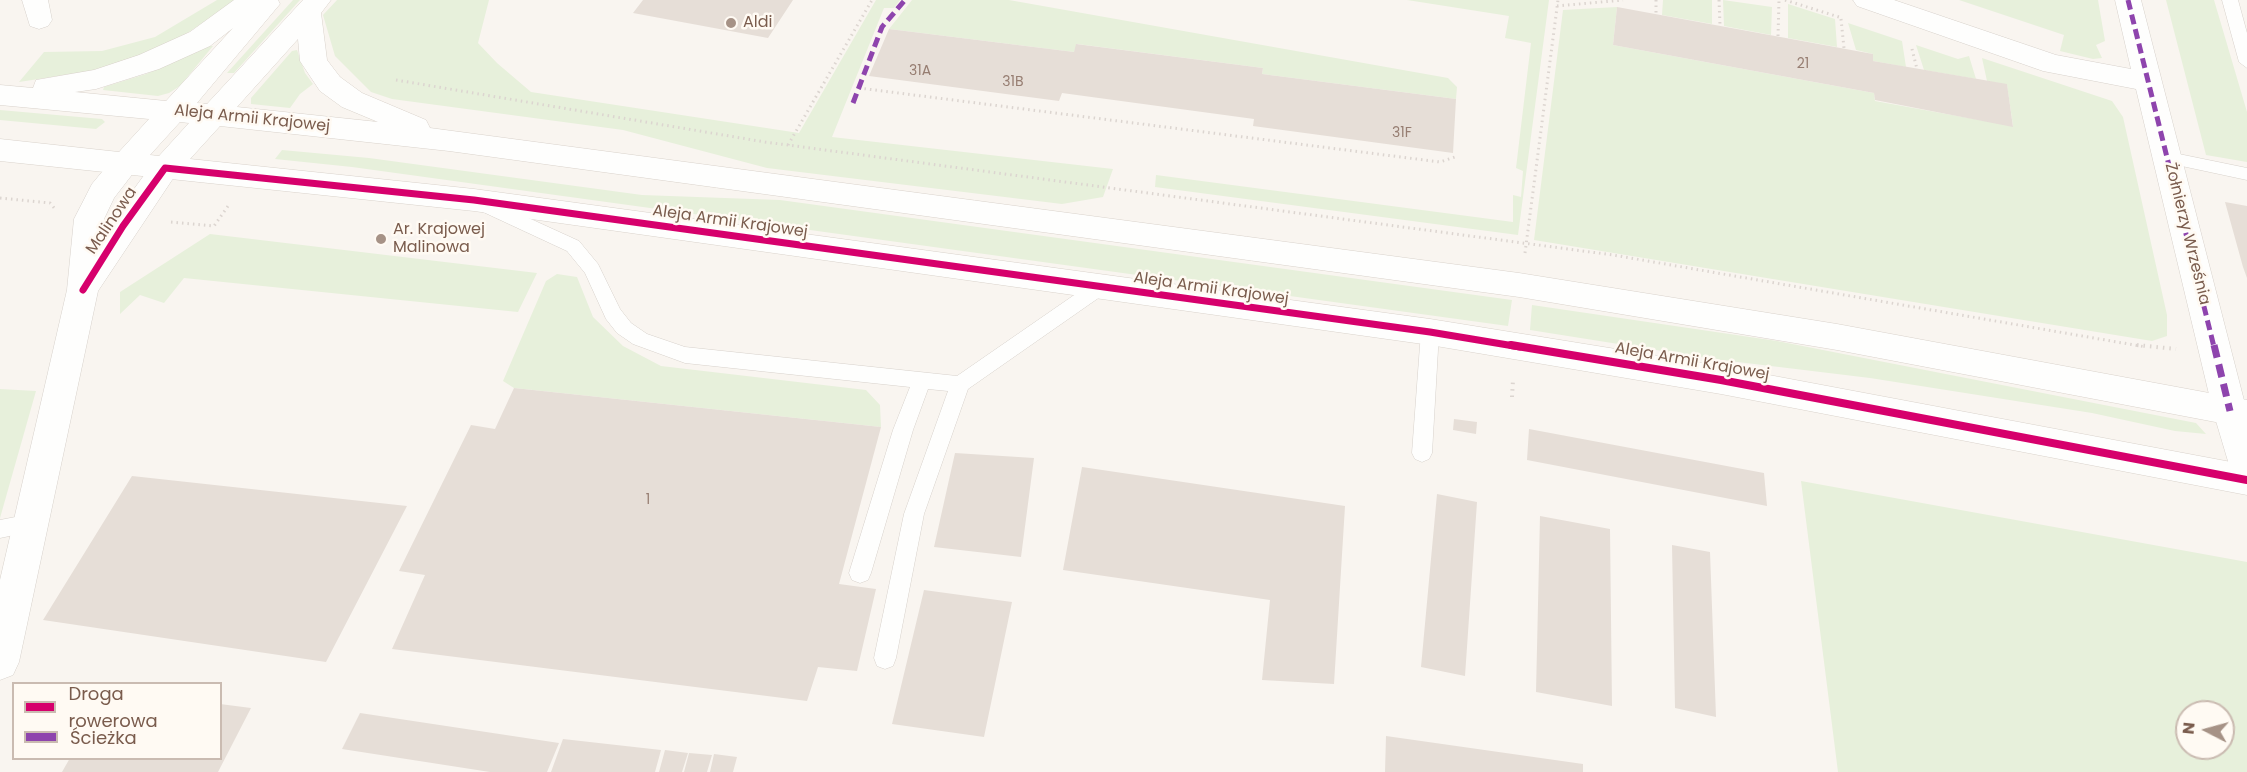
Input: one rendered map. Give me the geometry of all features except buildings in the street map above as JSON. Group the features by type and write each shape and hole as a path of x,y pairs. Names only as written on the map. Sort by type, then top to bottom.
{"street":[{"path":"0,94 96,79 149,62 200,39 251,0"},
{"name":"Malinowa","path":"0,662 15,526 83,290 89,219 102,192 229,50 270,0"},
{"path":"1866,0 2054,63 2150,82"},
{"name":"Żołnierzy Września","path":"2128,0 2218,358 2239,413 2247,468"},
{"path":"313,5 315,61 330,84 352,100 449,141"},
{"name":"Malinowa","path":"83,290 123,226 165,168 313,5"},
{"name":"Aleja Armii Krajowej","path":"0,94 449,141 1519,285 1837,337 2239,413"},
{"name":"Aleja Armii Krajowej","path":"0,150 474,200 1430,332 1823,398 2247,480"}],"lane":[{"path":"2230,0 2247,62"},
{"path":"2169,158 2247,174"},
{"path":"474,200 573,246 592,269 613,314 624,328 640,339 662,349 685,355 960,384"},
{"path":"885,658 914,514 960,384 1100,287"},
{"path":"1422,453 1430,332"},
{"path":"860,573 903,430 922,380"}],"path":[{"path":"788,145 872,0"},
{"path":"1519,285 1527,243 1558,0"},
{"path":"1557,6 1623,0"},
{"path":"1656,0 1656,14"},
{"path":"1719,0 1720,26"},
{"path":"1778,36 1779,0"},
{"path":"1841,18 1844,48"},
{"path":"1910,40 1917,69"},
{"path":"387,77 402,83 788,145 1625,257 2218,358"},
{"path":"859,88 1440,162 1455,157"},
{"path":"1512,397 1515,345"}],"green space":[{"path":"217,0 237,0 168,46 91,71 19,82 44,52 102,51 155,37"},
{"path":"293,0 300,0 234,73 227,73"},
{"path":"337,0 489,0 478,43 531,92 799,133 876,0 900,0 894,8 884,8 832,137 1113,169 1103,197 1062,204 767,168 623,130 392,99 371,92 335,56 323,15"},
{"path":"912,0 1009,0 1448,78 1457,87 1456,99 1262,74 1263,68 1077,44 1074,52 889,29"},
{"path":"1407,0 1549,0 1518,235 1155,187 1156,175 1513,222 1513,195 1521,197 1523,171 1516,168 1531,43 1505,38 1509,16"},
{"path":"1663,0 1712,0 1712,24 1662,15"},
{"path":"1723,0 1772,7 1771,35 1724,26"},
{"path":"1959,0 2098,0 2105,41 2096,45 2102,58 2093,59 2060,51 2064,35"},
{"path":"2166,0 2214,0 2247,112 2247,162 2206,155"},
{"path":"1788,4 1835,19 1837,47 1788,38"},
{"path":"1617,7 1613,45 1874,93 1875,101 2013,126 2007,85 1987,81 1982,58 2112,101 2123,117 2167,315 2167,336 2152,341 1534,240 1563,10"},
{"path":"1848,23 1902,41 1906,67 1873,61 1873,54 1856,50"},
{"path":"1916,45 1958,59 1969,56 1976,79 1924,70"},
{"path":"213,46 180,86 169,93 158,96 103,90 104,87 146,74"},
{"path":"297,50 305,73 313,84 300,94 290,108 251,104 251,98 292,51"},
{"path":"0,110 102,119 105,122 96,129 0,120"},
{"path":"282,150 369,158 642,195 780,200 1512,300 1508,326 352,167 275,159"},
{"path":"210,234 537,273 518,312 184,278 164,303 140,295 120,314 120,292"},
{"path":"557,274 577,277 593,317 623,346 661,366 866,390 880,405 881,427 514,388 503,381 546,281"},
{"path":"1532,305 1777,341 2196,423 2206,434 2175,431 2092,413 1870,378 1713,359 1530,330"},
{"path":"0,389 36,391 0,518"},
{"path":"1801,481 2247,562 2247,772 1838,772"}],"marked path":[{"path":"853,103 882,27 905,0"},
{"path":"2128,0 2230,411"}],"cycle path":[{"path":"83,290 123,226 165,168 249,175 474,200 1430,332 1721,380 2247,480"}],"place":[{"name":"Aldi","path":"731,23"},
{"name":"Ar. Krajowej Malinowa","path":"381,239"}]}
